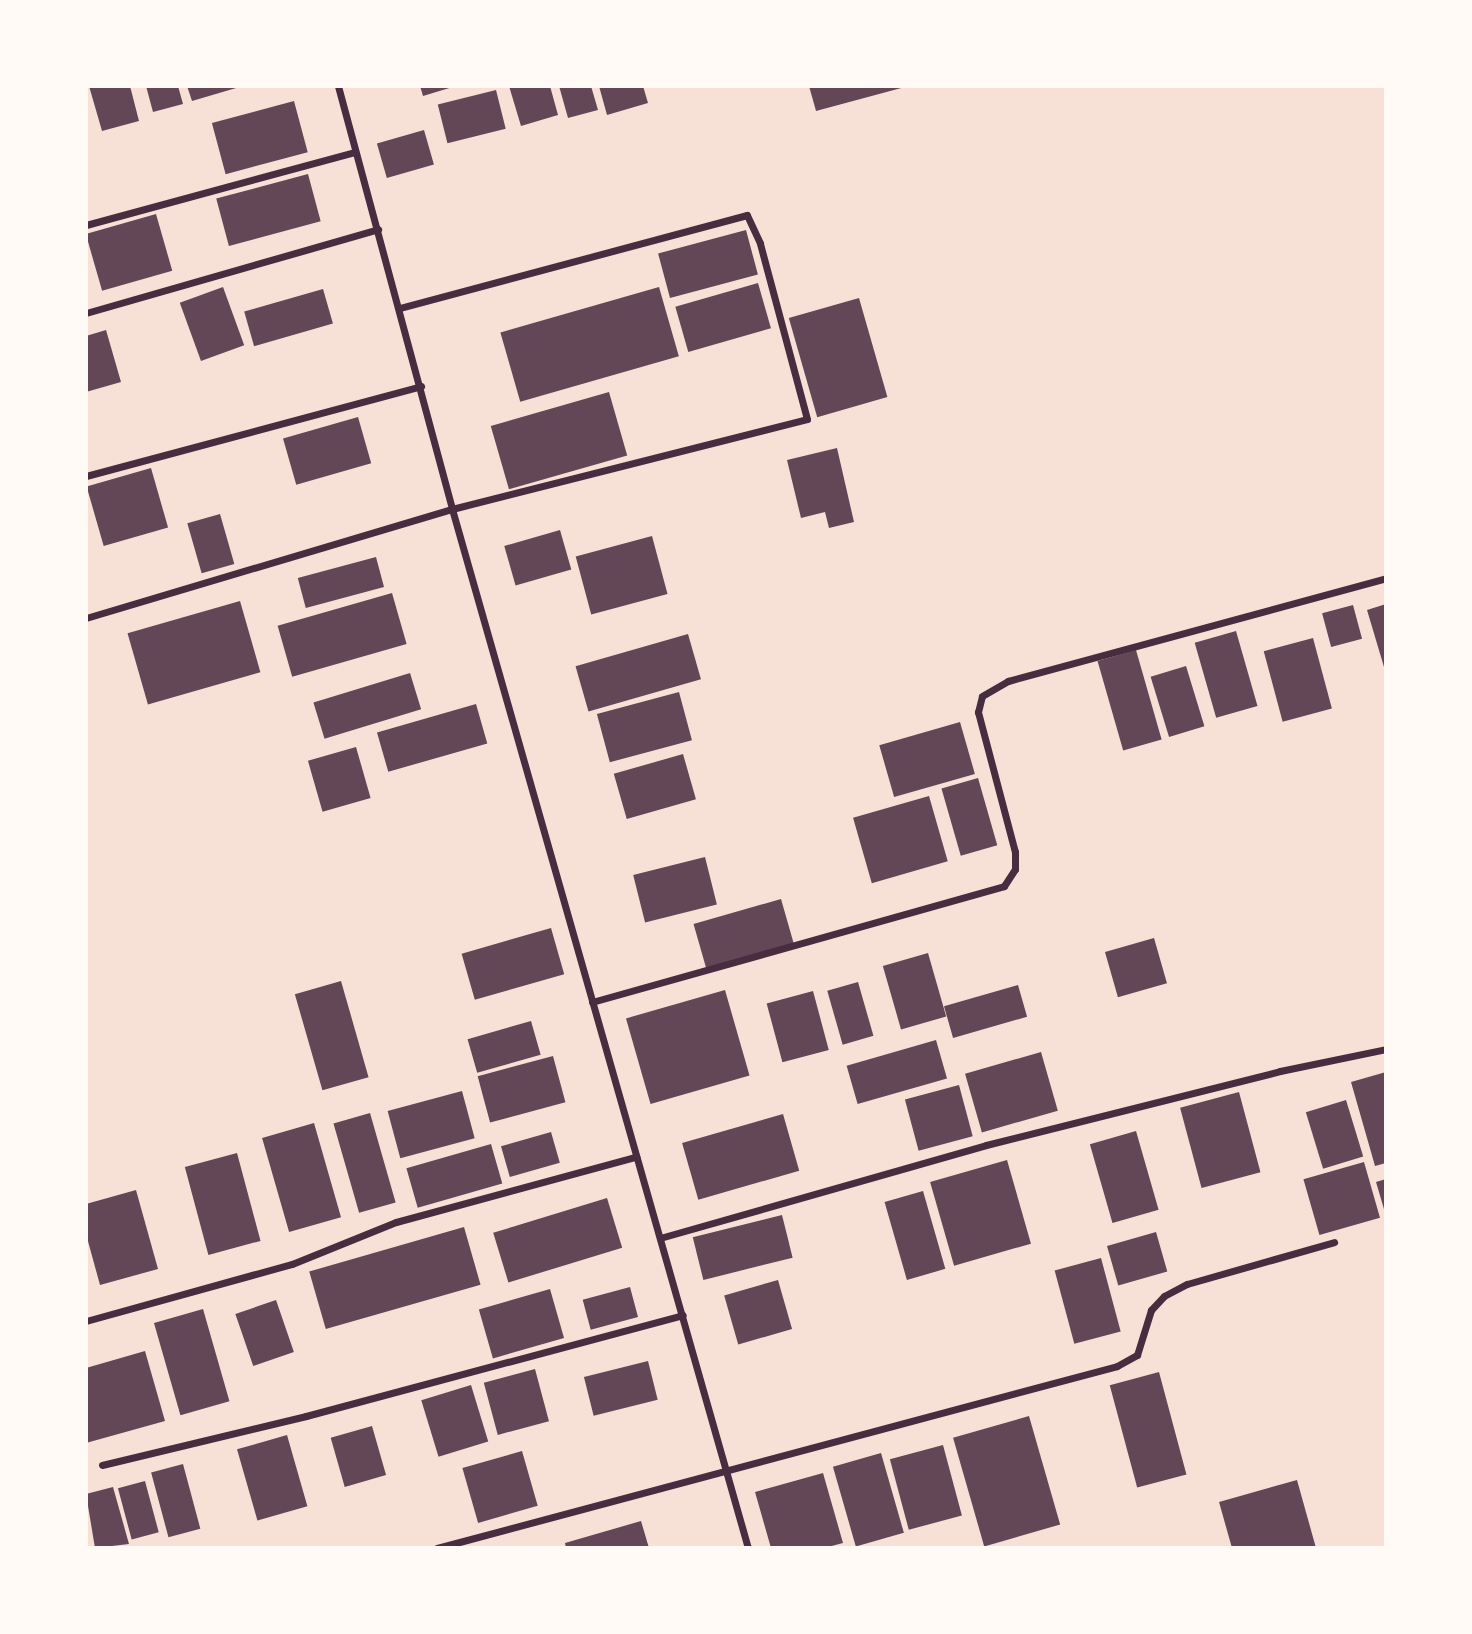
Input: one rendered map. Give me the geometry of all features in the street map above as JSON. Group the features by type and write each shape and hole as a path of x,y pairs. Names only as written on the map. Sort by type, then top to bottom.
{"street":[{"path":"338,86 401,308 452,509 748,1548"},
{"path":"86,225 355,152"},
{"path":"86,618 452,509 807,419 760,243 747,215 401,308"},
{"path":"86,313 378,229"},
{"path":"86,476 421,386"},
{"path":"592,1002 1004,886 1015,869 1015,852 978,712 982,696 1008,681 1386,578"},
{"path":"660,1238 986,1145 1386,1049"},
{"path":"86,1321 292,1264 396,1222 636,1157"},
{"path":"437,1548 727,1473 1116,1366 1137,1355 1145,1342 1151,1310 1164,1296 1187,1284 1334,1242"},
{"path":"102,1465 306,1416 682,1315"}],"building":[{"path":"89,86 130,86 139,121 102,131"},
{"path":"146,86 178,86 183,104 153,112"},
{"path":"187,86 243,86 192,101"},
{"path":"420,86 456,86 423,96"},
{"path":"509,86 550,86 558,115 521,126"},
{"path":"559,86 591,86 598,110 568,118"},
{"path":"599,86 643,86 648,103 607,115"},
{"path":"809,86 905,86 905,87 816,111"},
{"path":"496,90 506,129 447,143 438,105"},
{"path":"294,101 308,152 226,174 212,123"},
{"path":"424,130 434,165 387,178 377,144"},
{"path":"308,174 321,221 229,246 216,199"},
{"path":"156,214 172,271 102,291 86,234"},
{"path":"746,230 758,274 670,298 658,254"},
{"path":"758,283 771,328 688,352 675,307"},
{"path":"223,287 244,345 201,361 180,303"},
{"path":"659,287 679,356 520,402 500,332"},
{"path":"323,289 333,324 254,346 244,312"},
{"path":"859,298 887,397 817,417 789,318"},
{"path":"106,330 121,382 86,392 86,336"},
{"path":"609,392 627,455 509,489 491,426"},
{"path":"358,417 371,463 296,485 283,438"},
{"path":"837,448 854,522 829,528 825,512 801,518 787,460"},
{"path":"151,468 168,528 104,546 87,486"},
{"path":"220,514 234,564 202,573 187,523"},
{"path":"560,530 571,569 516,585 504,546"},
{"path":"652,536 668,594 591,614 576,556"},
{"path":"376,557 384,587 306,608 298,578"},
{"path":"392,593 407,644 292,677 278,626"},
{"path":"240,601 260,672 148,704 128,633"},
{"path":"1386,604 1386,666 1384,667 1367,610"},
{"path":"1353,605 1362,639 1331,647 1322,613"},
{"path":"1236,631 1257,706 1216,718 1195,643"},
{"path":"688,634 701,679 588,711 576,666"},
{"path":"1313,638 1332,709 1283,722 1264,651"},
{"path":"1136,650 1162,739 1123,750 1098,661"},
{"path":"1186,666 1204,726 1169,737 1151,677"},
{"path":"410,673 421,709 325,739 313,703"},
{"path":"679,692 692,740 610,762 597,714"},
{"path":"476,704 487,743 388,772 377,732"},
{"path":"960,722 975,774 894,797 879,745"},
{"path":"356,747 371,798 323,812 308,761"},
{"path":"683,754 696,799 627,819 614,774"},
{"path":"978,778 997,845 961,856 941,788"},
{"path":"929,796 948,861 872,883 853,818"},
{"path":"705,857 717,905 645,922 633,875"},
{"path":"781,899 794,944 706,969 694,924"},
{"path":"551,928 564,974 475,1000 462,954"},
{"path":"1154,938 1167,983 1118,997 1105,952"},
{"path":"928,953 946,1016 901,1029 883,966"},
{"path":"341,981 369,1077 322,1090 295,994"},
{"path":"858,982 873,1036 843,1045 827,991"},
{"path":"1018,985 1027,1017 953,1038 944,1006"},
{"path":"725,990 750,1076 651,1104 626,1018"},
{"path":"813,991 829,1050 782,1062 767,1003"},
{"path":"531,1021 541,1055 477,1073 468,1039"},
{"path":"936,1040 947,1078 858,1104 847,1066"},
{"path":"1041,1052 1058,1111 982,1132 965,1074"},
{"path":"553,1056 565,1102 490,1123 478,1076"},
{"path":"1386,1072 1386,1163 1375,1166 1351,1082"},
{"path":"959,1085 973,1136 919,1151 905,1099"},
{"path":"462,1091 475,1138 400,1158 388,1111"},
{"path":"1239,1092 1260,1172 1202,1188 1180,1108"},
{"path":"1346,1100 1363,1156 1323,1169 1306,1112"},
{"path":"370,1113 396,1202 359,1213 333,1123"},
{"path":"783,1114 799,1171 698,1200 682,1143"},
{"path":"314,1123 341,1217 289,1232 262,1138"},
{"path":"1136,1131 1159,1210 1112,1223 1090,1144"},
{"path":"551,1132 560,1163 510,1177 501,1146"},
{"path":"491,1144 502,1183 418,1208 406,1168"},
{"path":"237,1153 261,1241 208,1255 185,1167"},
{"path":"1007,1160 1031,1244 954,1266 930,1182"},
{"path":"1364,1162 1380,1218 1319,1235 1303,1179"},
{"path":"1386,1179 1386,1216 1376,1182"},
{"path":"136,1190 158,1269 100,1285 86,1234 86,1204"},
{"path":"923,1191 945,1269 907,1280 885,1202"},
{"path":"607,1198 622,1248 508,1283 493,1233"},
{"path":"782,1215 793,1258 703,1280 693,1237"},
{"path":"464,1227 481,1285 326,1329 309,1271"},
{"path":"1156,1232 1167,1271 1118,1285 1107,1246"},
{"path":"1101,1258 1121,1331 1074,1344 1055,1270"},
{"path":"778,1280 792,1329 738,1344 724,1295"},
{"path":"630,1287 638,1317 591,1330 583,1300"},
{"path":"550,1289 564,1338 493,1358 479,1309"},
{"path":"276,1300 294,1352 253,1366 235,1314"},
{"path":"203,1309 229,1401 180,1415 154,1323"},
{"path":"145,1351 165,1421 86,1443 86,1368"},
{"path":"648,1361 658,1400 594,1416 584,1377"},
{"path":"535,1369 549,1421 498,1435 484,1383"},
{"path":"1159,1372 1186,1474 1137,1488 1110,1385"},
{"path":"471,1385 488,1441 439,1457 421,1400"},
{"path":"1029,1416 1060,1525 984,1546 953,1438"},
{"path":"372,1426 386,1475 345,1487 331,1438"},
{"path":"287,1435 307,1506 257,1520 237,1449"},
{"path":"943,1445 962,1516 909,1530 890,1459"},
{"path":"522,1451 538,1506 478,1523 462,1468"},
{"path":"881,1453 904,1533 856,1547 833,1467"},
{"path":"183,1464 200,1529 168,1537 151,1473"},
{"path":"823,1473 843,1543 824,1548 771,1548 755,1492"},
{"path":"1297,1480 1316,1548 1232,1548 1219,1502"},
{"path":"145,1481 159,1532 132,1539 118,1488"},
{"path":"113,1487 129,1544 95,1548 86,1494"},
{"path":"641,1521 649,1548 566,1548 565,1543"}]}
